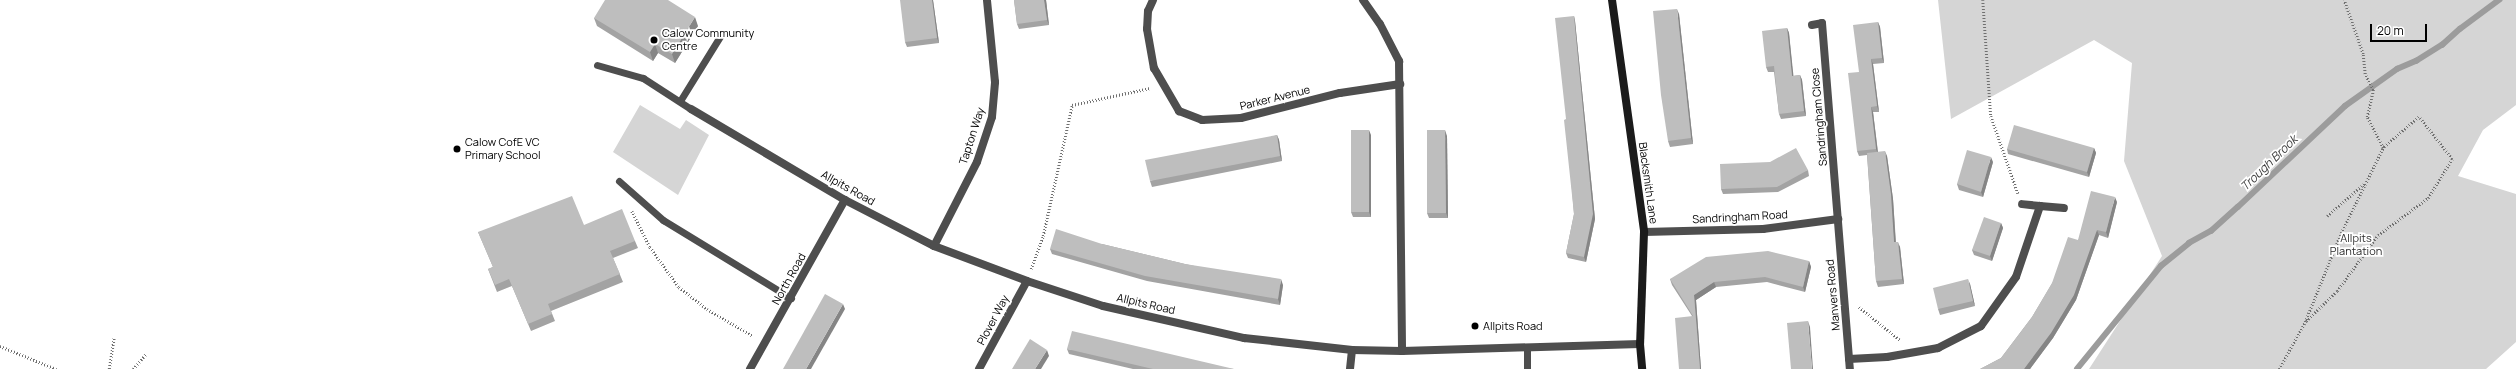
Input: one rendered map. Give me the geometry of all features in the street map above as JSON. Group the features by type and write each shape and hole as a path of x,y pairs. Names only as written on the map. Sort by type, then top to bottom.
{"street":[{"name":"Tapton Way","path":"934,246 976,162 992,116 995,82 987,0"},
{"name":"Parker Avenue","path":"1153,0 1148,11 1147,29 1154,68 1179,111 1202,120 1241,118 1340,93 1400,84"},
{"path":"1363,0 1380,24 1399,61 1402,351"},
{"name":"Blacksmith Lane","path":"1612,0 1644,232 1640,344 1642,369"},
{"name":"Sandringham Close","path":"1812,25 1822,24 1838,219"},
{"name":"Allpits Road","path":"691,109 845,200 934,246 1027,281 1103,306 1244,338 1352,350 1402,351 1640,344"},
{"name":"North Road","path":"750,369 845,200"},
{"path":"2022,204 2064,208"},
{"path":"1849,359 1887,357 1938,348 1981,326 2016,277 2040,206"},
{"name":"Sandringham Road","path":"1644,232 1763,229 1838,219"},
{"name":"Manvers Road","path":"1838,219 1850,369"},
{"name":"Plover Way","path":"979,369 1027,281"},
{"path":"1350,369 1352,350"}],"lane":[{"path":"680,101 721,35"},
{"path":"597,65 643,78 691,109"},
{"path":"619,181 663,220 791,298"},
{"path":"1527,348 1528,369"}],"path":[{"path":"1983,0 1991,116 2022,204"},
{"path":"2344,0 2363,54 2365,74 2373,90 2367,117 2384,148"},
{"path":"1027,281 1043,236 1072,105 1163,85"},
{"path":"2279,369 2305,322 2340,233 2384,148 2419,117 2452,160 2428,198 2378,234 2337,291 2305,322"},
{"path":"2328,216 2367,181"},
{"path":"636,196 631,203 633,213 650,247 679,287 707,309 765,344"},
{"path":"1844,295 1914,352"},
{"path":"109,369 114,337"},
{"path":"0,346 56,369"},
{"path":"133,369 146,354"}],"green space":[{"name":"Allpits Plantation","path":"1938,0 2516,0 2516,105 2483,130 2458,176 2516,194 2516,342 2486,369 2089,369 2162,256 2124,161 2132,63 2094,40 1951,119"},
{"path":"640,105 680,129 686,120 709,135 678,195 613,152"}],"building":[{"name":"Calow Community Centre","path":"605,0 668,0 695,17 672,54 655,44 650,52 594,18"},
{"path":"900,0 932,0 937,38 905,42"},
{"path":"1014,0 1044,0 1047,20 1017,24"},
{"path":"1677,9 1691,138 1668,141 1661,95 1653,11"},
{"path":"1574,16 1593,214 1584,257 1566,253 1574,214 1564,120 1566,119 1555,18"},
{"path":"1878,22 1882,58 1871,59 1877,106 1871,107 1876,149 1857,151 1848,73 1859,72 1853,25"},
{"path":"1787,28 1792,76 1800,75 1804,111 1779,114 1774,66 1766,67 1762,31"},
{"path":"2014,125 2094,148 2087,172 2007,149"},
{"path":"1351,130 1369,130 1369,212 1351,212"},
{"path":"1427,130 1445,130 1446,213 1427,213"},
{"path":"1277,135 1280,156 1150,181 1145,160"},
{"path":"1796,148 1808,170 1777,187 1721,189 1720,164 1770,162"},
{"path":"1967,150 1991,157 1981,192 1957,184"},
{"path":"1885,151 1891,194 1894,242 1898,242 1902,279 1876,281 1867,153"},
{"path":"2091,191 2115,197 2106,232 2097,230 2074,295 2051,333 2024,369 1980,369 2001,358 2032,317 2052,283 2068,237 2078,240"},
{"path":"572,196 584,225 622,209 635,241 610,251 620,274 548,304 552,314 528,324 509,279 495,285 488,269 493,267 478,232"},
{"path":"1984,217 2001,223 1990,256 1972,250"},
{"path":"1056,229 1102,244 1185,264 1281,279 1278,299 1145,276 1050,249"},
{"path":"1768,251 1809,261 1803,287 1765,277 1714,282 1694,295 1700,369 1679,369 1675,318 1693,316 1670,279 1706,257"},
{"path":"1968,279 1973,301 1938,309 1933,288"},
{"path":"825,294 843,304 806,369 783,369"},
{"path":"1808,321 1812,369 1791,369 1787,323"},
{"path":"1072,331 1234,369 1153,369 1067,349"},
{"path":"1030,339 1047,350 1035,369 1012,369"}],"waterway":[{"name":"Trough Brook","path":"2077,369 2161,266 2189,243 2211,231 2345,106 2397,69 2416,61 2442,45 2460,29 2499,0"}],"place":[{"name":"Calow Community Centre","path":"654,40"},
{"name":"Calow CofE VC Primary School","path":"457,149"},
{"name":"Allpits Road","path":"1475,326"}]}
